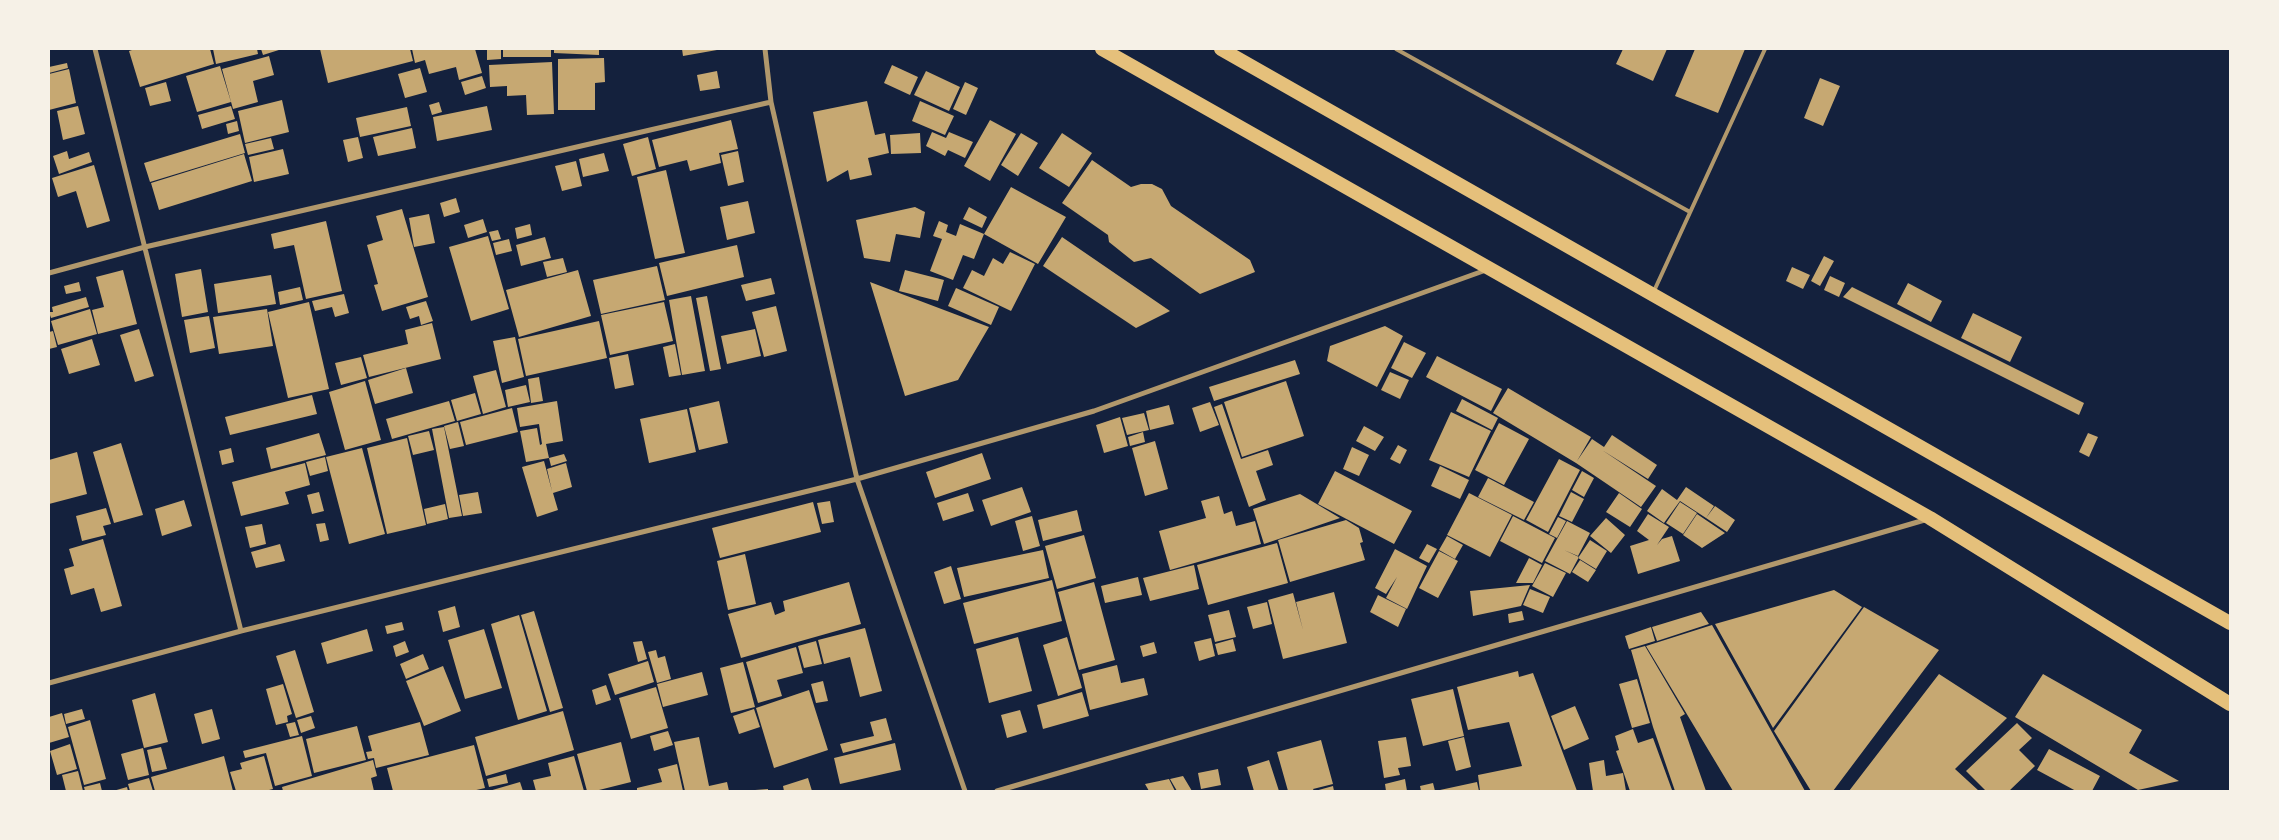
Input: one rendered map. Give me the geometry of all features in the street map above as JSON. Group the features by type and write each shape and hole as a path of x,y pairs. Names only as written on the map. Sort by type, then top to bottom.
{"highway":[{"path":"1102,49 1930,518 2230,704"},
{"path":"1221,49 1653,293 2230,623"}],"street":[{"path":"95,49 241,631"},
{"path":"765,49 771,102 857,479 965,791"},
{"path":"49,274 145,247 771,102"},
{"path":"49,683 241,631 857,479 1094,411 1490,269"},
{"path":"997,791 1930,518"}],"lane":[{"path":"1396,49 1690,212"},
{"path":"1653,293 1765,49"}],"building":[{"path":"135,49 210,49 214,64 140,87 129,51"},
{"path":"213,49 257,49 258,54 216,64"},
{"path":"261,49 282,49 263,55"},
{"path":"320,49 410,49 413,61 328,83"},
{"path":"412,49 475,49 482,73 459,80 456,67 429,74 425,60 415,63"},
{"path":"487,49 501,49 501,59 487,60"},
{"path":"503,49 551,49 551,57 503,57"},
{"path":"554,49 599,49 599,55 554,53"},
{"path":"682,49 717,49 717,50 683,56"},
{"path":"1623,49 1667,49 1653,81 1616,64"},
{"path":"1695,49 1745,49 1718,113 1675,96"},
{"path":"269,56 274,75 253,81 258,102 233,109 222,69"},
{"path":"604,58 605,82 595,83 595,110 558,110 558,59"},
{"path":"552,62 554,114 527,115 526,95 507,96 507,86 490,87 489,65"},
{"path":"67,63 68,68 49,73 49,67"},
{"path":"892,65 918,77 910,95 884,83"},
{"path":"220,66 231,102 197,112 186,76"},
{"path":"420,68 427,92 405,98 398,74"},
{"path":"69,69 76,103 49,110 49,74"},
{"path":"717,71 720,88 700,91 697,75"},
{"path":"926,71 960,87 949,111 914,95"},
{"path":"482,76 486,88 465,95 461,82"},
{"path":"1820,78 1840,86 1823,126 1804,118"},
{"path":"166,82 171,101 150,106 145,88"},
{"path":"965,82 978,88 966,115 953,109"},
{"path":"282,100 289,132 245,143 238,111"},
{"path":"867,101 875,135 885,133 889,153 868,158 872,175 850,180 848,170 827,182 813,112"},
{"path":"920,101 954,116 945,135 912,121"},
{"path":"439,102 442,112 432,115 429,105"},
{"path":"78,106 85,134 63,140 57,111"},
{"path":"231,106 235,119 202,129 198,115"},
{"path":"487,106 492,130 437,141 433,117"},
{"path":"407,107 411,126 360,137 356,118"},
{"path":"731,120 738,149 719,153 721,163 690,171 687,160 659,167 652,140"},
{"path":"990,120 1016,134 990,181 964,166"},
{"path":"237,121 239,131 228,134 226,124"},
{"path":"412,128 416,148 378,156 373,137"},
{"path":"932,132 946,138 949,132 973,142 965,158 948,150 945,156 926,146"},
{"path":"920,133 921,153 891,154 890,135"},
{"path":"1021,133 1038,143 1018,176 1001,165"},
{"path":"1062,133 1092,153 1069,187 1039,168"},
{"path":"240,134 245,153 150,182 144,163"},
{"path":"358,137 363,158 348,162 343,140"},
{"path":"648,137 656,169 632,176 623,144"},
{"path":"271,138 274,149 248,155 245,144"},
{"path":"283,149 289,174 254,182 249,157"},
{"path":"67,151 69,159 89,152 92,162 59,174 53,156"},
{"path":"738,151 744,182 728,186 721,155"},
{"path":"604,153 609,171 583,177 579,159"},
{"path":"244,154 252,181 159,210 151,183"},
{"path":"1092,160 1131,187 1141,184 1152,184 1162,189 1171,206 1250,260 1255,272 1200,294 1151,258 1134,262 1109,242 1108,235 1062,203"},
{"path":"576,161 582,186 562,191 555,166"},
{"path":"94,165 110,221 87,228 76,191 58,197 52,178"},
{"path":"666,170 685,253 655,259 637,177"},
{"path":"1011,187 1066,217 1038,264 984,234"},
{"path":"456,198 460,212 444,217 440,203"},
{"path":"748,201 755,233 727,240 720,207"},
{"path":"915,207 925,212 920,238 896,234 890,262 864,258 856,220"},
{"path":"969,207 987,217 982,228 963,219"},
{"path":"402,209 428,297 382,311 374,285 378,284 367,245 383,240 376,216"},
{"path":"429,214 435,243 414,247 409,218"},
{"path":"483,219 487,232 468,238 464,225"},
{"path":"326,221 342,291 306,299 294,245 274,249 271,234"},
{"path":"939,221 948,225 946,232 956,236 960,224 984,234 974,259 963,255 953,280 930,271 942,239 933,236"},
{"path":"530,224 532,235 517,239 515,228"},
{"path":"498,230 501,239 492,241 489,232"},
{"path":"488,236 509,309 471,321 449,247"},
{"path":"545,237 551,258 521,266 516,245"},
{"path":"1062,237 1170,311 1136,328 1043,266"},
{"path":"509,239 512,251 496,255 493,243"},
{"path":"737,245 744,277 667,296 659,263"},
{"path":"1010,252 1035,264 1011,311 963,288 972,270 984,276 993,258 1003,264"},
{"path":"1824,256 1834,261 1820,286 1811,281"},
{"path":"563,258 567,272 547,277 543,262"},
{"path":"657,266 665,300 601,314 593,280"},
{"path":"1792,267 1810,275 1803,289 1786,281"},
{"path":"201,269 208,312 182,317 175,274"},
{"path":"123,270 137,324 98,334 92,310 104,307 96,277"},
{"path":"578,270 591,316 519,337 506,290"},
{"path":"905,270 944,280 938,301 899,291"},
{"path":"271,275 276,304 218,313 214,284"},
{"path":"1830,276 1845,283 1839,297 1824,290"},
{"path":"771,278 775,294 746,301 741,285"},
{"path":"79,282 81,291 66,294 64,286"},
{"path":"870,282 989,327 958,380 905,396"},
{"path":"1908,283 1942,301 1931,322 1897,304"},
{"path":"300,287 303,300 280,305 278,292"},
{"path":"1852,287 2084,403 2079,415 1843,297"},
{"path":"956,288 999,307 991,325 948,306"},
{"path":"344,294 349,313 335,317 332,307 315,311 312,301"},
{"path":"691,296 705,371 682,375 669,300"},
{"path":"707,296 721,369 710,371 696,298"},
{"path":"86,297 89,307 51,318 49,312 53,312 52,307"},
{"path":"426,301 433,321 421,325 419,316 410,319 406,307"},
{"path":"309,302 329,389 288,398 268,312"},
{"path":"664,302 673,341 610,355 601,315"},
{"path":"776,306 787,351 764,357 752,312"},
{"path":"90,309 97,334 58,345 51,321"},
{"path":"267,309 273,346 219,354 213,317"},
{"path":"1973,313 2022,337 2010,362 1961,338"},
{"path":"209,316 215,348 190,353 184,320"},
{"path":"599,321 607,358 526,376 518,339"},
{"path":"432,323 441,359 369,377 363,355 408,344 405,330"},
{"path":"1385,326 1403,336 1377,387 1327,361 1330,346"},
{"path":"139,329 154,376 135,382 120,335"},
{"path":"755,329 761,356 727,364 721,336"},
{"path":"53,331 57,347 49,349 49,332"},
{"path":"515,337 524,377 502,383 493,341"},
{"path":"92,339 100,365 69,374 61,349"},
{"path":"1404,342 1426,353 1412,378 1391,368"},
{"path":"675,344 681,375 669,377 663,347"},
{"path":"628,354 634,385 615,389 609,358"},
{"path":"1437,356 1502,389 1491,411 1426,377"},
{"path":"361,357 367,378 341,385 335,363"},
{"path":"1295,360 1300,374 1214,401 1209,387"},
{"path":"406,368 413,393 375,404 368,380"},
{"path":"496,370 506,407 483,414 473,376"},
{"path":"1390,372 1409,380 1400,399 1381,390"},
{"path":"539,377 543,401 531,403 528,379"},
{"path":"365,381 381,440 345,450 329,392"},
{"path":"1286,381 1304,436 1242,457 1224,402"},
{"path":"526,385 530,402 508,407 505,390"},
{"path":"1508,388 1591,437 1577,461 1592,439 1604,447 1612,435 1657,465 1648,479 1602,450 1656,486 1641,507 1576,463 1493,413"},
{"path":"475,393 481,414 457,421 451,400"},
{"path":"312,395 317,414 230,435 225,417"},
{"path":"1462,399 1498,418 1492,430 1456,411"},
{"path":"449,401 455,421 392,439 386,419"},
{"path":"557,401 563,441 546,444 549,458 526,462 520,431 537,428 540,445 542,444 539,424 520,427 517,408"},
{"path":"719,401 728,443 699,450 689,408"},
{"path":"1210,402 1219,425 1200,432 1192,408"},
{"path":"1222,404 1241,459 1268,450 1273,465 1256,471 1266,500 1249,507 1214,407"},
{"path":"1169,405 1174,424 1150,430 1146,411"},
{"path":"512,408 518,432 466,445 460,422"},
{"path":"687,409 696,452 649,463 640,419"},
{"path":"1451,412 1491,431 1469,477 1429,460"},
{"path":"1144,413 1149,430 1127,435 1122,418"},
{"path":"1120,417 1128,446 1104,453 1096,425"},
{"path":"458,422 464,446 450,449 444,426"},
{"path":"1499,423 1529,439 1504,485 1475,470"},
{"path":"1364,426 1384,437 1375,451 1356,441"},
{"path":"444,427 462,516 449,518 432,429"},
{"path":"429,431 434,450 413,455 408,436"},
{"path":"1143,432 1145,442 1130,446 1128,437"},
{"path":"319,433 326,455 271,469 266,448"},
{"path":"2088,433 2098,437 2089,457 2079,452"},
{"path":"407,438 426,525 387,534 367,448"},
{"path":"1155,441 1168,489 1145,496 1132,448"},
{"path":"121,443 143,515 114,523 93,452"},
{"path":"1398,445 1407,450 1400,464 1390,459"},
{"path":"1352,447 1369,455 1359,476 1343,469"},
{"path":"231,448 234,462 222,465 219,451"},
{"path":"362,448 385,534 349,544 326,457"},
{"path":"77,452 87,494 49,504 49,460"},
{"path":"982,453 991,479 935,498 926,472"},
{"path":"564,454 567,461 551,466 549,458"},
{"path":"325,457 328,471 310,476 306,462"},
{"path":"1559,459 1580,470 1548,532 1526,520"},
{"path":"544,461 552,491 547,469 566,463 572,487 553,493 558,510 537,517 522,467"},
{"path":"305,463 310,485 285,492 289,504 241,516 232,482"},
{"path":"1440,466 1469,480 1460,499 1431,486"},
{"path":"1335,471 1412,511 1394,544 1318,504"},
{"path":"1582,471 1594,478 1584,497 1572,490"},
{"path":"1488,478 1534,502 1524,520 1478,497"},
{"path":"1022,487 1031,512 991,526 982,500"},
{"path":"1686,487 1714,506 1706,518 1680,501 1664,523 1647,511 1662,489 1677,500"},
{"path":"319,492 324,511 312,514 307,495"},
{"path":"478,492 482,513 463,516 459,495"},
{"path":"1571,492 1584,499 1572,522 1559,516"},
{"path":"968,493 974,511 943,521 937,503"},
{"path":"1469,493 1512,515 1490,557 1447,535"},
{"path":"1619,493 1642,509 1630,527 1606,512"},
{"path":"1300,494 1340,518 1264,544 1253,509"},
{"path":"1219,496 1224,514 1232,511 1236,526 1255,521 1261,544 1170,570 1159,531 1206,518 1201,501"},
{"path":"184,500 192,526 162,536 155,509"},
{"path":"830,501 834,522 822,524 817,503"},
{"path":"813,502 821,532 720,558 712,528"},
{"path":"1680,502 1697,513 1683,534 1666,523"},
{"path":"445,504 448,519 427,524 424,509"},
{"path":"1715,506 1735,520 1727,532 1706,518"},
{"path":"106,508 111,524 103,526 106,535 82,541 76,516"},
{"path":"1077,510 1082,531 1043,541 1038,520"},
{"path":"1648,514 1669,527 1657,545 1662,539 1672,536 1680,561 1638,574 1630,546 1649,540 1637,531"},
{"path":"1697,514 1725,533 1702,548 1683,535"},
{"path":"1032,516 1040,546 1023,551 1015,521"},
{"path":"1513,516 1555,538 1542,563 1500,541"},
{"path":"1558,517 1566,521 1557,538 1549,534"},
{"path":"1606,518 1625,535 1611,553 1590,536"},
{"path":"1346,520 1359,528 1363,542 1360,543 1365,560 1290,582 1278,540"},
{"path":"1567,521 1590,533 1578,556 1564,550 1579,557 1570,574 1545,561"},
{"path":"325,523 329,540 320,542 316,524"},
{"path":"262,524 266,544 250,548 245,527"},
{"path":"1084,535 1096,578 1057,589 1045,546"},
{"path":"1447,536 1463,545 1455,559 1439,550"},
{"path":"103,539 122,606 101,612 94,588 71,595 64,569 74,566 69,549"},
{"path":"1590,540 1607,551 1596,569 1578,558"},
{"path":"1277,543 1288,583 1208,605 1197,565"},
{"path":"280,544 285,561 256,568 251,552"},
{"path":"1427,544 1437,549 1429,563 1419,558"},
{"path":"1395,549 1427,566 1407,609 1386,598 1397,577 1386,594 1375,588"},
{"path":"1043,550 1049,578 964,597 957,568"},
{"path":"1439,551 1458,561 1438,598 1419,588"},
{"path":"745,554 756,604 728,610 717,561"},
{"path":"1529,558 1542,565 1533,583 1516,583"},
{"path":"1580,560 1596,570 1588,582 1572,572"},
{"path":"1545,563 1566,573 1553,597 1532,586"},
{"path":"1194,565 1199,589 1150,601 1143,578"},
{"path":"951,566 961,599 944,604 934,572"},
{"path":"1138,577 1142,595 1105,603 1101,586"},
{"path":"1052,580 1062,621 974,644 963,603"},
{"path":"849,582 861,624 741,658 728,614 771,602 775,615 785,611 783,601"},
{"path":"1094,582 1115,660 1079,670 1058,592"},
{"path":"1530,585 1521,606 1473,616 1470,591"},
{"path":"1530,589 1550,597 1543,613 1523,605"},
{"path":"1834,590 1862,607 1773,728 1715,624"},
{"path":"1334,592 1347,643 1283,659 1268,600 1293,593 1303,630 1296,602"},
{"path":"1378,595 1406,609 1398,627 1370,612"},
{"path":"1267,602 1272,624 1253,629 1247,607"},
{"path":"455,606 460,627 443,632 438,611"},
{"path":"1864,607 1939,650 1833,791 1811,791 1774,731"},
{"path":"1229,610 1236,637 1215,642 1208,615"},
{"path":"534,611 563,708 550,712 521,615"},
{"path":"1522,611 1524,620 1509,623 1508,614"},
{"path":"1701,612 1709,624 1657,641 1652,627"},
{"path":"519,615 547,711 518,720 491,624"},
{"path":"402,622 404,630 387,634 385,626"},
{"path":"1712,625 1805,791 1733,791 1646,646"},
{"path":"1651,627 1655,641 1629,649 1625,636"},
{"path":"865,628 882,691 860,697 850,657 824,664 818,640"},
{"path":"367,629 373,651 327,664 321,643"},
{"path":"484,629 502,688 465,699 448,640"},
{"path":"1018,637 1032,691 989,703 976,649"},
{"path":"1067,637 1082,688 1058,696 1043,645"},
{"path":"1211,638 1215,656 1199,661 1194,642"},
{"path":"1233,639 1236,651 1218,655 1215,644"},
{"path":"405,641 409,652 396,657 393,646"},
{"path":"642,641 647,659 638,662 633,642"},
{"path":"816,641 822,664 804,668 798,646"},
{"path":"1154,642 1157,653 1143,657 1140,646"},
{"path":"1645,646 1685,714 1680,717 1706,791 1675,791 1653,727 1631,650"},
{"path":"796,647 803,673 777,680 782,696 758,703 746,662"},
{"path":"295,650 314,712 296,718 276,656"},
{"path":"656,650 658,658 665,656 671,679 657,683 648,652"},
{"path":"423,654 429,669 406,679 400,664"},
{"path":"648,661 654,682 615,695 608,674"},
{"path":"743,662 755,707 731,713 720,668"},
{"path":"1117,665 1121,683 1144,678 1148,695 1090,710 1082,674"},
{"path":"443,666 461,711 424,726 406,681"},
{"path":"1518,671 1519,677 1533,673 1577,791 1480,791 1478,775 1522,766 1509,722 1468,730 1457,687"},
{"path":"702,672 708,695 663,707 657,684"},
{"path":"1939,674 2007,718 1955,769 1979,791 1849,791"},
{"path":"2043,674 2142,730 2129,753 2179,781 2138,790 2015,717"},
{"path":"1637,679 1650,723 1632,728 1619,684"},
{"path":"823,681 828,701 816,703 811,684"},
{"path":"283,684 292,714 287,716 288,722 276,725 266,689"},
{"path":"606,685 611,700 596,705 592,690"},
{"path":"656,687 668,728 631,739 619,698"},
{"path":"1453,689 1464,736 1423,746 1411,699"},
{"path":"809,690 828,750 774,768 756,708"},
{"path":"1082,692 1089,716 1043,729 1037,705"},
{"path":"155,693 168,742 144,748 132,700"},
{"path":"1575,706 1589,739 1564,750 1551,716"},
{"path":"82,709 85,719 66,724 64,714"},
{"path":"212,709 220,739 202,744 194,714"},
{"path":"754,709 760,727 739,734 733,716"},
{"path":"1020,710 1027,732 1007,738 1001,715"},
{"path":"563,711 574,750 486,776 475,737"},
{"path":"62,713 69,737 49,743 49,717"},
{"path":"311,716 315,728 301,733 297,720"},
{"path":"886,718 892,740 843,753 840,744 874,736 870,722"},
{"path":"90,720 106,779 84,785 68,727"},
{"path":"295,722 299,735 290,737 286,724"},
{"path":"420,722 429,755 376,768 374,758 368,759 366,752 372,751 368,736"},
{"path":"2017,723 2032,738 2019,750 2035,766 2009,791 1986,791 1966,771"},
{"path":"357,726 366,760 314,773 306,739"},
{"path":"1633,729 1638,743 1653,738 1672,790 1630,791 1616,751 1619,750 1615,736"},
{"path":"668,731 673,745 654,751 650,736"},
{"path":"302,736 312,776 275,786 266,753 245,758 243,751"},
{"path":"699,737 709,786 727,782 729,791 685,791 674,742"},
{"path":"1406,737 1411,766 1398,768 1400,775 1384,778 1378,741"},
{"path":"1464,737 1471,767 1456,771 1448,741"},
{"path":"1321,740 1333,784 1313,789 1314,791 1288,791 1277,752"},
{"path":"621,742 631,782 595,791 587,791 577,754"},
{"path":"895,743 901,770 840,784 834,758"},
{"path":"70,744 77,769 57,775 50,751"},
{"path":"474,745 485,788 472,791 393,791 387,768"},
{"path":"161,747 167,769 152,772 147,750"},
{"path":"143,748 149,775 128,780 121,754"},
{"path":"2049,749 2100,776 2092,791 2076,791 2037,770"},
{"path":"224,756 233,791 155,791 151,777"},
{"path":"264,756 273,789 265,791 236,791 230,772 242,769 240,763"},
{"path":"574,756 584,791 536,791 533,780 551,776 548,763"},
{"path":"373,760 377,776 371,778 374,791 283,791 282,787"},
{"path":"1269,760 1279,791 1254,791 1247,767"},
{"path":"1604,760 1606,776 1623,773 1626,791 1593,791 1589,763"},
{"path":"677,764 683,791 637,791 637,788 662,782 658,769"},
{"path":"1218,769 1221,785 1201,789 1198,773"},
{"path":"78,771 83,791 66,791 62,775"},
{"path":"506,774 508,783 489,787 487,779"},
{"path":"1183,776 1192,791 1177,791 1170,779"},
{"path":"149,778 153,791 130,791 128,784"},
{"path":"808,778 812,791 784,791 783,786"},
{"path":"1169,779 1175,791 1149,791 1145,784"},
{"path":"1405,779 1407,791 1386,791 1385,784"},
{"path":"520,782 523,791 489,791"},
{"path":"1477,782 1479,791 1440,791 1440,790"},
{"path":"100,783 102,791 85,791 84,787"},
{"path":"1433,783 1435,791 1421,791 1420,786"},
{"path":"1333,786 1334,791 1315,791"},
{"path":"127,787 128,791 113,791"},
{"path":"768,789 768,791 755,791 755,790"}]}
